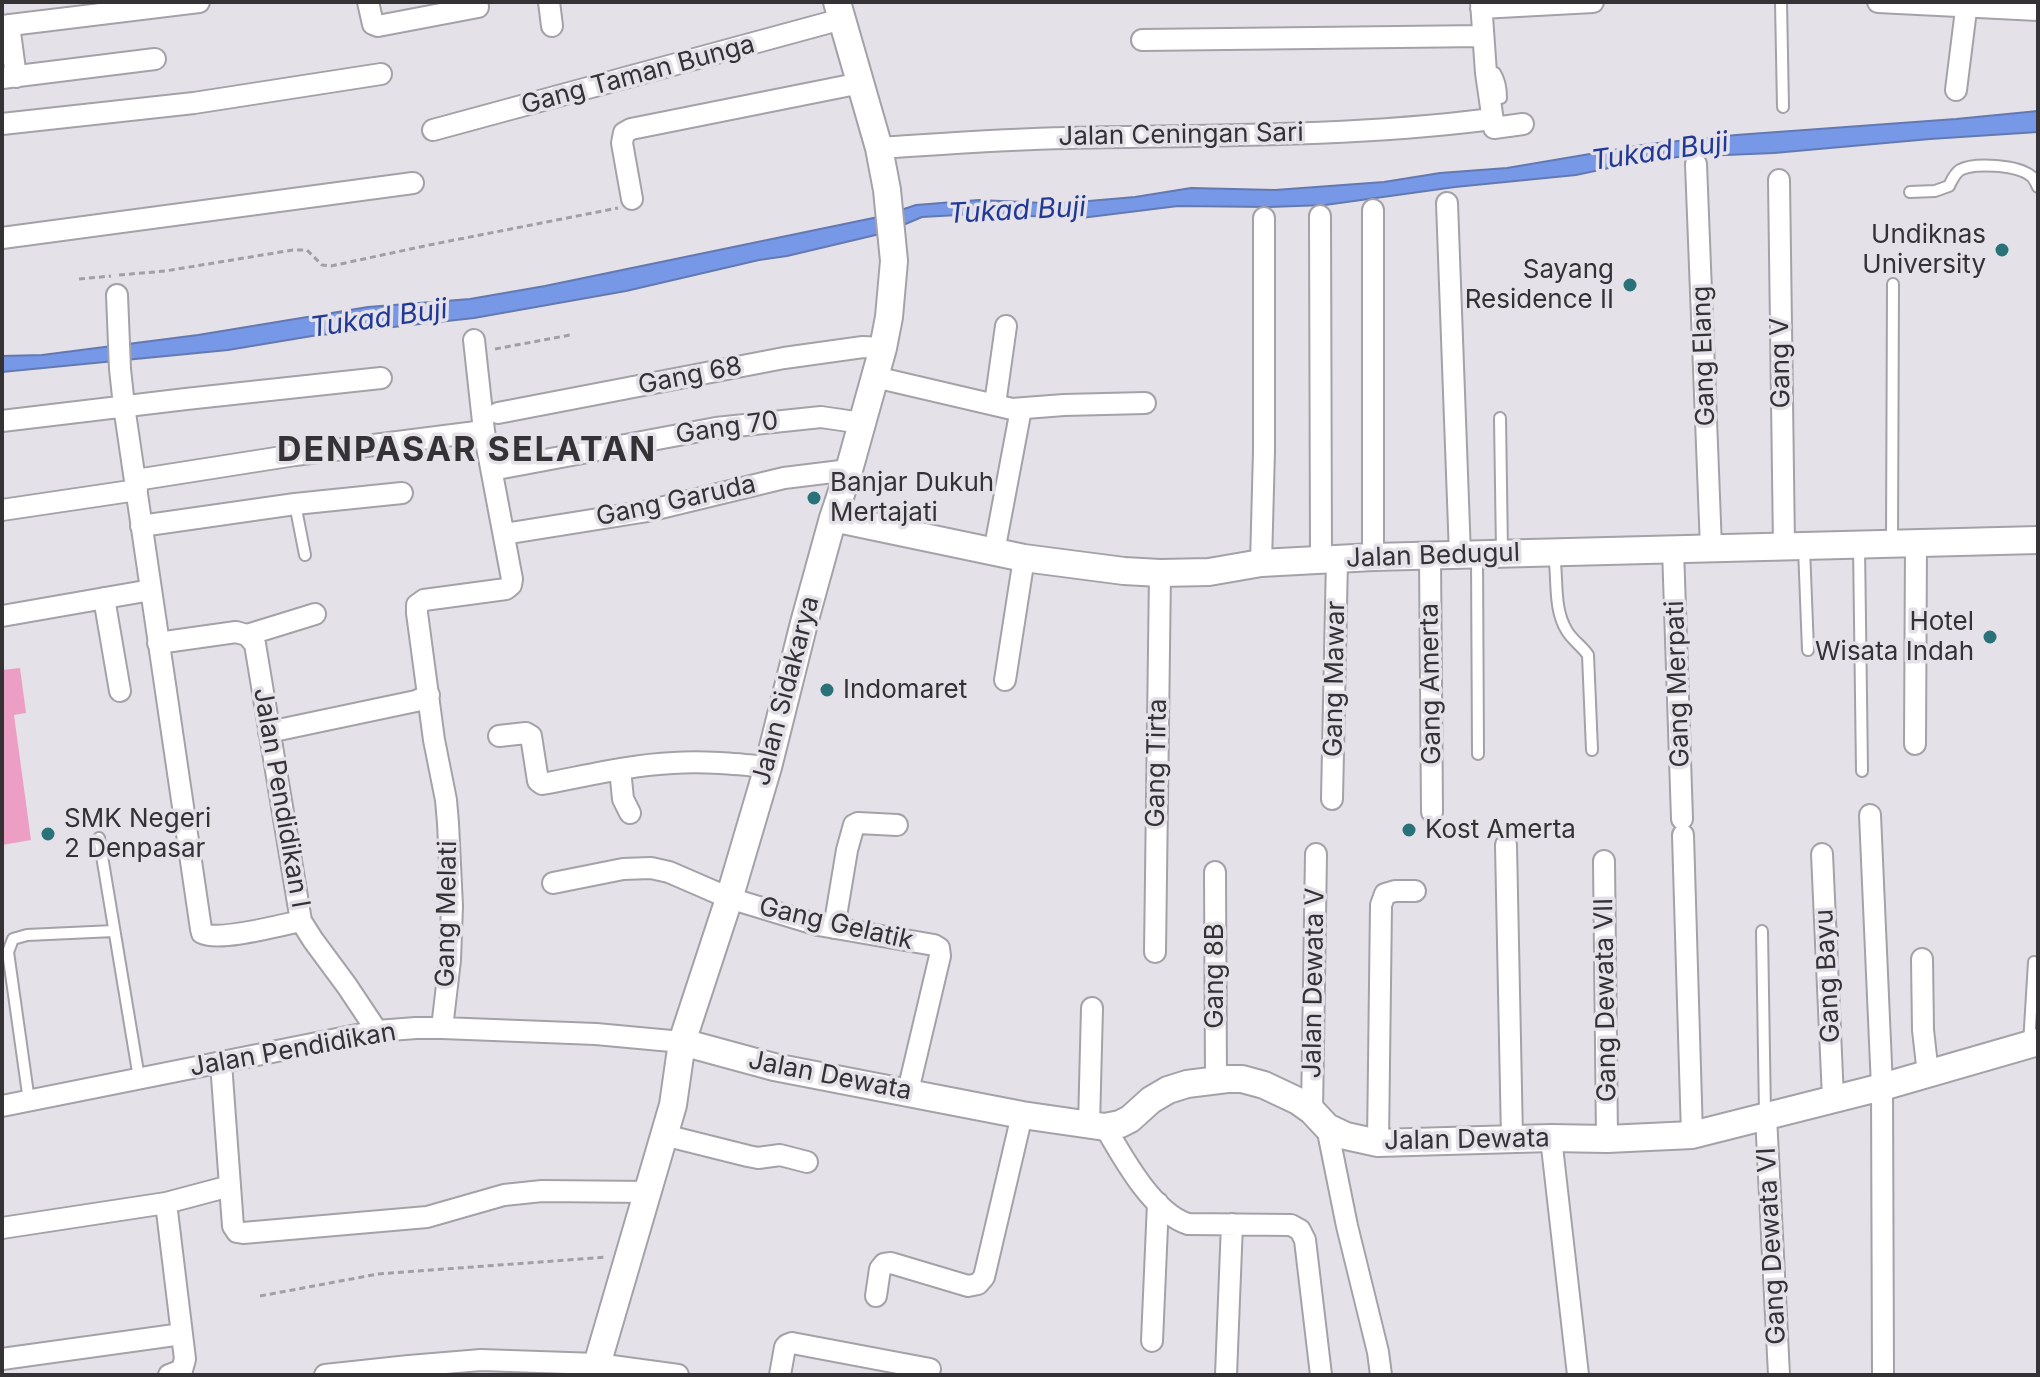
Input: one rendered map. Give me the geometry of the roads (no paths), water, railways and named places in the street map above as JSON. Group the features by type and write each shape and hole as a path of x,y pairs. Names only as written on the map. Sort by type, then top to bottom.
{"street":[{"path":"155,59 9,78 6,26 199,2"},
{"path":"368,2 373,24 378,26 478,7"},
{"path":"549,2 552,26"},
{"path":"1523,124 1494,128 1481,5 1593,2"},
{"path":"1878,2 1967,4 2038,10"},
{"path":"1956,90 1967,4"},
{"name":"Jalan Sidakarya","path":"596,1369 673,1105 682,1042 768,767 804,623 875,377 889,317 894,261 887,190 879,148 840,11"},
{"name":"Gang Taman Bunga","path":"433,130 840,11"},
{"path":"1142,40 1483,36"},
{"path":"2,124 194,103 381,74"},
{"path":"632,199 622,143 624,133 631,129 861,83"},
{"name":"Jalan Ceningan Sari","path":"879,148 1063,138 1328,132 1484,120"},
{"name":"Gang Elang","path":"1696,164 1711,548"},
{"name":"Gang V","path":"1779,180 1794,546"},
{"path":"2,238 413,183"},
{"path":"1447,203 1480,554"},
{"path":"1373,210 1373,557"},
{"name":"Gang Mawar","path":"1320,216 1332,799"},
{"path":"1261,563 1264,218"},
{"path":"117,295 124,406 202,933 212,937 301,921"},
{"path":"995,404 1006,326"},
{"path":"475,346 484,431 504,534"},
{"name":"Gang 68","path":"498,413 784,358 863,347 883,348"},
{"path":"875,377 1012,409 1145,403"},
{"path":"2,421 381,378"},
{"path":"994,552 1021,409"},
{"name":"Gang 70","path":"497,469 716,428 821,417 862,423"},
{"path":"2,510 295,455 484,431"},
{"name":"Gang Garuda","path":"504,534 648,511 784,478 849,470"},
{"path":"141,526 295,504 402,493"},
{"name":"Jalan Bedugul","path":"833,518 1024,558 1160,573 1209,572 1261,563 1373,557 2038,540"},
{"name":"Gang Melati","path":"442,1028 450,960 452,906 446,800 434,740 417,605 424,600 506,589 511,585 504,534"},
{"path":"1904,544 1915,744"},
{"name":"Gang Merpati","path":"1673,549 1692,1135"},
{"name":"Gang Amerta","path":"1430,556 1432,812"},
{"path":"1005,680 1024,558"},
{"name":"Gang Tirta","path":"1155,952 1160,573"},
{"path":"2,616 151,590"},
{"path":"104,598 120,691"},
{"path":"158,643 236,632 247,635 315,614"},
{"name":"Jalan Pendidikan I","path":"247,635 255,644 301,921 377,1031"},
{"path":"269,732 416,701 429,695"},
{"path":"499,736 526,733 531,736 538,781 542,784 669,763 768,767"},
{"path":"620,769 623,799 630,813"},
{"path":"1870,815 1882,1087 1883,1375"},
{"path":"834,928 854,825 897,825"},
{"path":"1506,845 1512,1138"},
{"name":"Jalan Dewata V","path":"1316,854 1320,1119 1378,1352 1381,1375"},
{"name":"Gang Bayu","path":"1822,854 1833,1098"},
{"name":"Gang Dewata VII","path":"1604,861 1607,1139"},
{"path":"553,883 623,869 651,868 669,872 729,898"},
{"name":"Gang 8B","path":"1215,872 1216,1080"},
{"path":"1378,1143 1381,905 1385,894 1415,891"},
{"name":"Gang Gelatik","path":"729,898 818,925 934,945 941,952 908,1091"},
{"path":"1922,959 1923,1030 1928,1074"},
{"path":"1092,1008 1097,1126 1168,1215 1188,1224 1291,1225 1300,1230 1305,1240 1321,1375"},
{"name":"Jalan Pendidikan","path":"2,1106 377,1031 442,1028 596,1034 682,1042"},
{"name":"Jalan Dewata","path":"682,1042 774,1067 1022,1115 1097,1126 1120,1124 1130,1119 1168,1090 1187,1084 1242,1079 1264,1085 1298,1101 1346,1136 1378,1143 1692,1135 1882,1087 2033,1044"},
{"path":"221,1063 233,1226 237,1232 427,1217 504,1195 542,1191 649,1192"},
{"path":"876,1296 880,1269 884,1264 891,1263 968,1286 978,1284 984,1277 1022,1115"},
{"name":"Gang Dewata VI","path":"1766,1116 1779,1375"},
{"path":"664,1135 758,1158 780,1155 807,1162"},
{"path":"1551,1138 1578,1375"},
{"path":"2,1228 166,1203 230,1186"},
{"path":"166,1203 184,1365 182,1370 169,1375"},
{"path":"1152,1341 1158,1203"},
{"path":"1226,1375 1232,1224"},
{"path":"2,1359 182,1334"},
{"path":"780,1375 785,1347 792,1343 930,1369"},
{"path":"325,1375 481,1360 678,1375"}],"lane":[{"path":"1781,2 1783,107"},
{"path":"1486,73 1495,73 1500,83 1501,98"},
{"path":"1910,192 1935,191 1949,186 1963,168 1990,166 2016,168 2033,177 2038,187"},
{"path":"1893,284 1904,544"},
{"path":"1478,754 1480,554 1500,418"},
{"path":"295,504 305,555"},
{"path":"1859,544 1862,771"},
{"path":"1794,546 1808,650"},
{"path":"1554,552 1561,617 1565,629 1588,655 1592,750"},
{"path":"99,838 139,1078"},
{"path":"29,1101 8,952 13,939 27,935 114,931"},
{"path":"1762,931 1766,1116"},
{"path":"2033,1044 2034,962"}],"water":[{"name":"Tukad Buji","path":"2038,111 2038,132 1774,153 1678,157 1576,175 1455,187 1325,205 1178,206 1081,218 976,214 922,217 884,233 787,256 626,291 474,318 312,336 228,350 2,372 2,356 42,355 198,335 368,307 470,299 883,216 916,205 979,200 1077,202 1191,188 1275,190 1384,182 1440,173 1507,168 1649,144"}],"place":[{"name":"Undiknas University","path":"2002,250"},
{"name":"Sayang Residence II","path":"1630,285"},
{"name":"Banjar Dukuh Mertajati","path":"814,498"},
{"name":"Hotel Wisata Indah","path":"1990,637"},
{"name":"Indomaret","path":"827,690"},
{"name":"Kost Amerta","path":"1409,830"},
{"name":"SMK Negeri 2 Denpasar","path":"48,834"}],"district":[{"name":"DENPASAR SELATAN","path":"467,451"}]}
